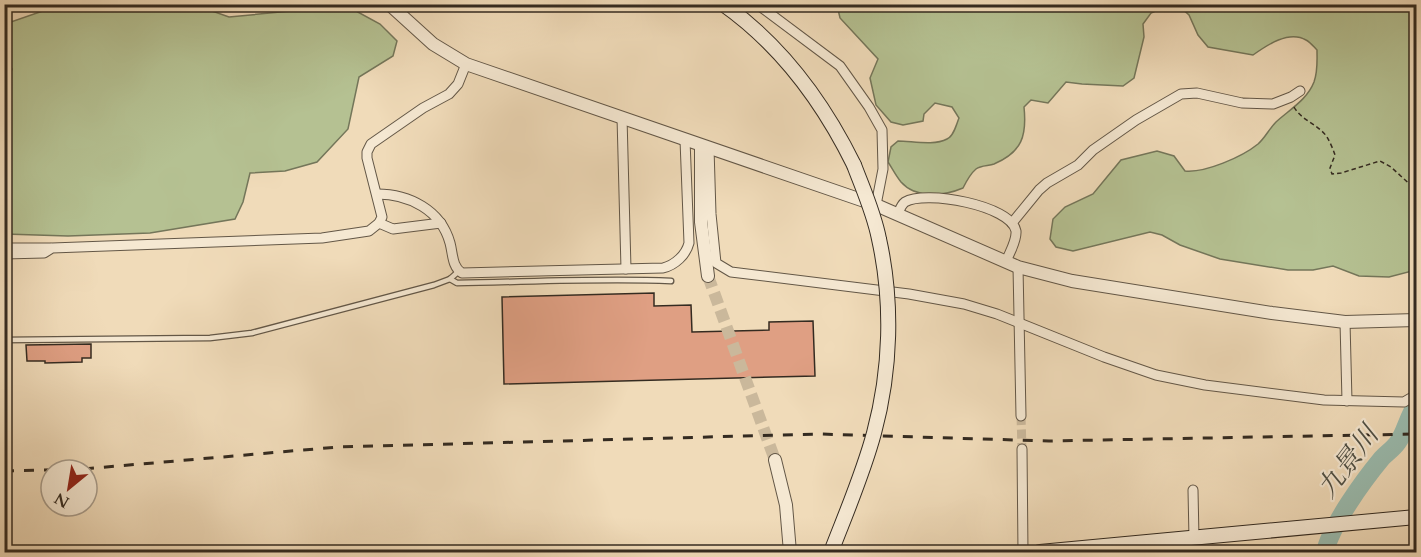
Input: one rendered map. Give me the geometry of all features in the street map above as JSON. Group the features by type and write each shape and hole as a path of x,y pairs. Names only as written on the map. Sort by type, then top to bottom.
{"main road":[{"path":"723,4 765,39 803,80 832,122 854,165 879,238 887,294 888,341 884,387 874,433 859,480 831,552"},
{"path":"1040,552 1139,548 1194,538 1416,517"}],"street":[{"path":"389,4 433,44 466,64 876,205 1018,267 1072,281 1272,313 1345,322 1416,320"},
{"path":"757,4 840,66 869,107 882,130 883,169 876,205"},
{"path":"4,248 322,238 369,231 380,223 381,212 367,158 368,148 423,108 449,94 458,84 466,64"},
{"path":"1012,223 1047,183 1078,165 1093,150 1136,120 1181,94 1197,93 1242,103 1273,104 1291,98 1300,91"},
{"path":"622,117 626,269"},
{"path":"376,194 396,195 414,201 432,213 441,223 450,241 454,264 459,271 466,274 668,267 684,255 688,248 686,140"},
{"path":"705,147 701,222 708,276"},
{"path":"705,147 716,263 731,272 909,294 964,304 1169,379 1324,400 1404,402 1416,395"},
{"path":"898,214 902,205 911,200 962,200 986,207 1012,223 1016,234 1006,262"},
{"path":"380,223 393,229 441,223"},
{"path":"4,254 44,253 52,248"},
{"path":"1018,267 1021,416"},
{"path":"1345,322 1347,401"},
{"path":"1023,449 1023,552"},
{"path":"775,460 786,505 790,552"},
{"path":"1193,490 1194,538"},
{"path":"4,535 6,552"}],"lane":[{"path":"4,340 210,338 252,333 434,285 450,279 459,271"},
{"path":"450,279 457,283 623,279 670,281"}],"path":[{"path":"1291,98 1300,117 1328,138 1335,155 1330,168 1332,174 1380,161 1391,167 1416,190 1416,193"}],"green space":[{"path":"60,5 195,5 229,17 322,8 356,11 380,24 397,41 393,56 359,77 348,129 317,162 285,171 250,173 243,202 235,219 150,233 68,236 5,234 4,94 12,69 5,56 5,24"},
{"path":"837,5 1416,5 1416,270 1389,277 1359,276 1333,266 1313,270 1288,270 1220,259 1150,232 1073,251 1056,247 1050,239 1053,219 1065,207 1093,194 1121,160 1157,151 1174,156 1185,171 1193,171 1223,163 1258,144 1276,122 1302,99 1314,82 1317,70 1317,50 1306,40 1299,37 1285,38 1271,43 1253,55 1208,47 1198,35 1189,15 1181,8 1165,7 1151,13 1143,24 1144,37 1134,78 1123,86 1066,82 1048,103 1031,100 1024,107 1025,126 1021,142 1011,154 994,164 976,169 963,188 947,193 930,194 914,191 901,182 888,162 891,147 898,141 929,143 947,139 953,133 959,118 952,107 935,103 924,114 923,121 903,125 891,122 876,105 870,78 878,59 840,18"}],"building":[{"path":"654,293 654,306 691,305 692,332 769,330 769,322 813,321 815,376 504,384 502,297"},
{"path":"91,344 91,358 82,358 82,362 27,361 26,345"}],"waterway":[{"name":"九景川","path":"1325,552 1334,529 1357,491 1382,458 1398,442 1416,405"}],"tunnel":[{"path":"708,276 775,460"},
{"path":"1021,416 1022,449"}],"railway":[{"path":"4,471 83,469 338,447 819,434 1049,441 1416,434"}]}
